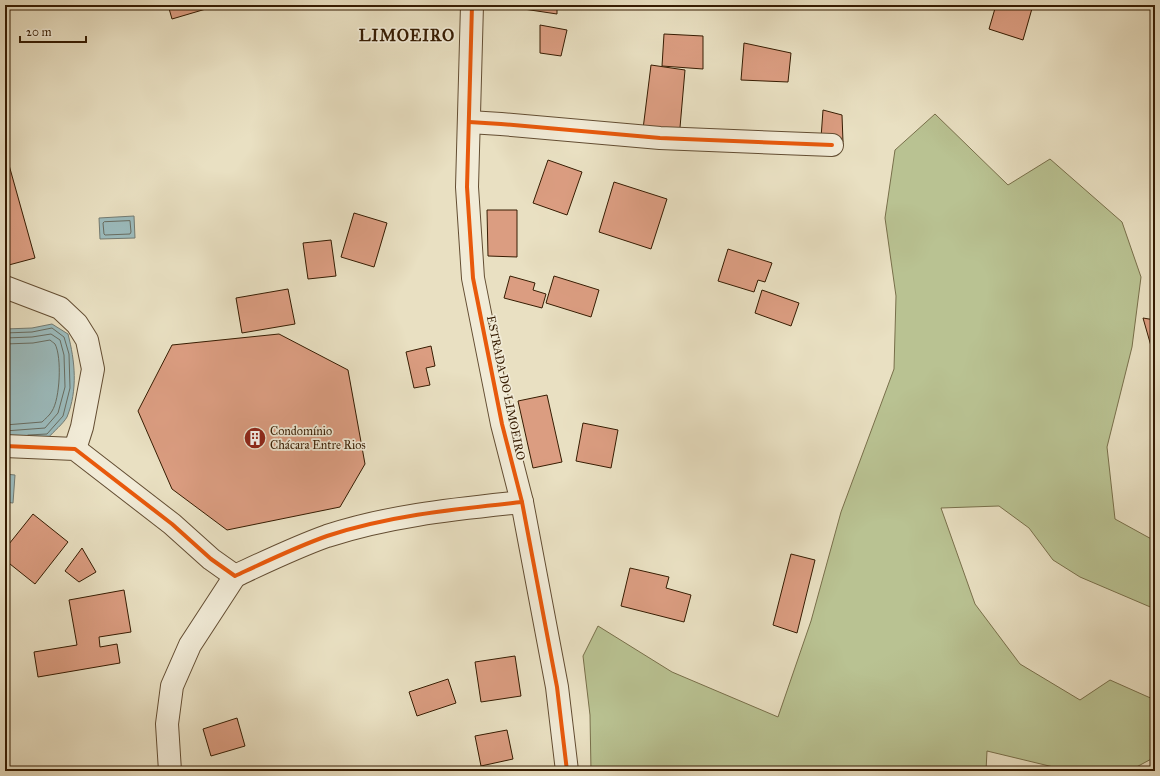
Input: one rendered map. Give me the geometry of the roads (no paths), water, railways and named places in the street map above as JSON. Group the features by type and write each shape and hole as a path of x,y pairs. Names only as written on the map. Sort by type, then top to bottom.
{"street":[{"name":"ESTRADA DO LIMOEIRO","path":"472,5 467,187 473,278 502,424 522,502 557,687 567,771"},
{"path":"469,122 660,138 832,145"},
{"path":"5,287 60,308 77,324 87,340 93,369 82,427 75,449"},
{"path":"5,446 75,449 172,524 211,559 235,576"},
{"path":"170,771 167,724 172,686 190,645 235,576 327,536 357,528 394,519 446,510 522,502"}],"water":[{"path":"134,216 135,238 100,239 99,218"},
{"path":"52,324 68,334 74,365 73,396 67,417 48,438 5,440 5,329 32,328"},
{"path":"5,474 15,475 13,503 5,502"}],"place":[{"name":"Condomínio Chácara Entre Rios","path":"255,438"}],"district":[{"name":"LIMOEIRO","path":"407,35"}]}
